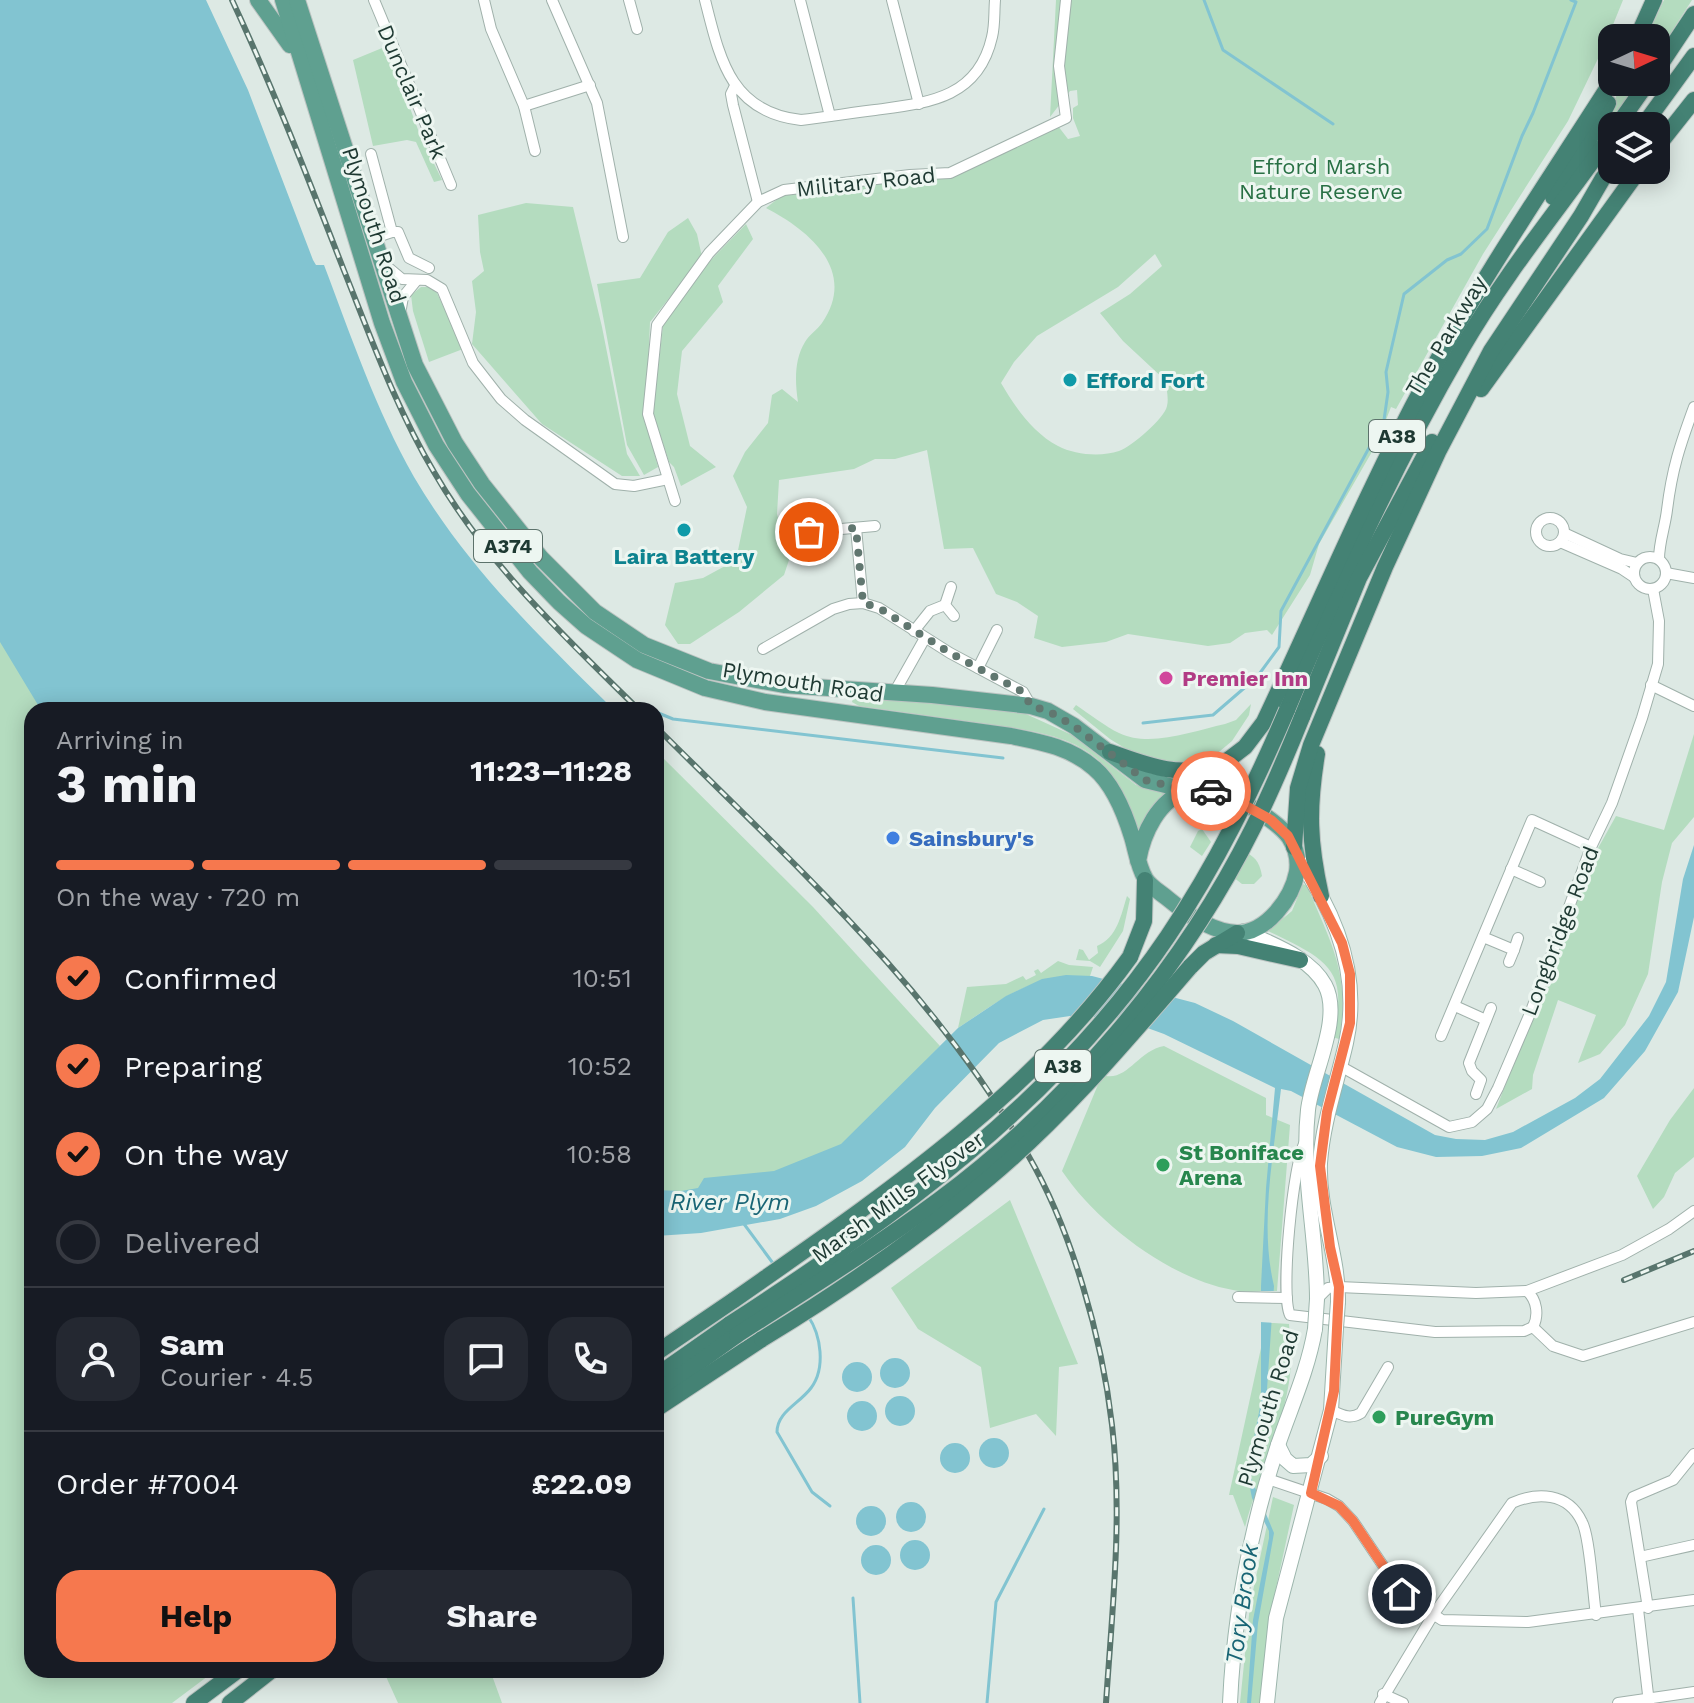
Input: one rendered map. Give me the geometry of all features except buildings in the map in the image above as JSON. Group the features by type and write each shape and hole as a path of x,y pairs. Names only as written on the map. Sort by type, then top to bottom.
{"highway":[{"path":"1643,24 1654,0"},
{"path":"1670,50 1694,14"},
{"path":"1653,112 1694,56"},
{"name":"A38","path":"1188,789 1245,747 1264,722 1353,526 1427,378 1509,240 1605,96"},
{"name":"A38","path":"1522,255 1589,140 1608,96"},
{"path":"1670,130 1694,100"},
{"name":"The Parkway","path":"1295,714 1346,569 1396,469 1463,346 1522,255 1598,153"},
{"name":"The Parkway","path":"1295,714 1359,578 1460,391 1521,291 1600,184"},
{"name":"A38","path":"1296,853 1298,788 1311,745 1385,567 1439,450 1491,351 1601,184"},
{"name":"A38","path":"1439,450 1534,312 1629,184"},
{"name":"A38","path":"1321,896 1313,860 1310,798 1317,753 1344,668"},
{"name":"Marsh Mills Flyover","path":"733,1330 939,1200 1011,1140 1063,1091 1119,1029 1189,936 1253,829 1295,714"},
{"path":"1110,752 1162,771 1191,771 1221,765"},
{"name":"A38","path":"664,1348 861,1208 974,1121 1058,1042 1107,988 1130,957 1144,921 1145,880"},
{"name":"A38","path":"664,1404 832,1296 990,1177 1071,1099 1204,953 1241,932"},
{"path":"1216,945 1238,946 1300,960"},
{"name":"A38","path":"664,1371 733,1330"},
{"name":"A38","path":"664,1386 733,1330"},
{"path":"194,1703 227,1678"},
{"path":"230,1703 262,1678"}],"main road":[{"path":"258,0 289,43 323,137"},
{"name":"Plymouth Road","path":"283,0 323,137 404,382 436,445 468,494 530,572 586,626 637,660 705,688 765,702 1011,736 1047,743 1075,754 1097,770 1108,785 1126,821 1138,861"},
{"name":"Plymouth Road","path":"297,0 415,365 455,443 482,484 541,558 595,612 644,645 709,671 784,685 1031,706 1048,711 1074,726 1145,780 1188,789"},
{"path":"1138,861 1154,817 1188,789"},
{"name":"A374","path":"1188,789 1219,793 1271,820 1288,836 1296,853"},
{"path":"1145,880 1179,908 1209,925 1241,932 1264,922 1283,906 1297,873 1296,853"},
{"name":"Plymouth Road","path":"1267,1703 1276,1618 1331,1410 1338,1295 1320,1166 1327,1112 1352,1008 1350,974 1342,943 1321,896 1296,853"},
{"name":"A374","path":"1138,861 1145,880"},
{"name":"Plymouth Road","path":"1230,1703 1233,1649 1248,1549 1315,1329 1317,1253 1308,1171 1308,1109 1329,1028 1331,1004 1320,977 1300,960 1241,932"},
{"path":"1278,1445 1285,1459 1293,1466 1311,1465 1321,1456"}],"street":[{"name":"Dunclair Park","path":"374,0 451,185"},
{"path":"484,0 491,29 524,106 535,151"},
{"path":"552,0 590,85 604,130 623,237"},
{"path":"629,0 637,29"},
{"path":"705,0 717,48 735,86 766,111 801,120 919,104 948,95 972,76 993,36 995,0"},
{"path":"800,0 830,116"},
{"path":"892,0 919,104"},
{"name":"Military Road","path":"675,501 648,414 657,325 709,253 758,202 784,190 950,173 1066,118 1059,66 1066,0"},
{"path":"524,106 590,85"},
{"path":"735,86 731,94 733,105 758,202"},
{"name":"Plymouth Road","path":"371,154 392,232"},
{"name":"Plymouth Road","path":"374,238 398,232 409,258 429,268"},
{"path":"382,263 402,279 427,280 442,289 473,363 501,399 525,420 615,484 634,486 668,479"},
{"path":"399,320 403,297 416,281"},
{"path":"1659,559 1620,559 1562,537 1622,569 1634,577 1641,587 1653,589 1662,583 1666,573 1659,559 1661,533 1676,452 1694,407"},
{"path":"785,534 875,526"},
{"path":"856,528 863,603"},
{"path":"1634,577 1641,560 1661,533"},
{"path":"1666,573 1694,578"},
{"path":"914,631 930,611 945,605 951,587"},
{"name":"Longbridge Road","path":"1338,1072 1449,1127 1472,1122 1487,1109 1531,1011 1591,847 1612,803 1651,685 1660,643 1653,589"},
{"path":"763,649 833,609 863,603 879,608 925,638 1023,692 1031,706"},
{"path":"945,605 954,616"},
{"path":"978,668 987,640 997,630"},
{"path":"894,693 925,638"},
{"path":"1651,685 1694,706"},
{"path":"1441,1036 1532,820 1591,847"},
{"path":"1511,869 1540,882"},
{"path":"1483,937 1514,950"},
{"path":"1509,962 1518,938"},
{"path":"1455,1006 1486,1020"},
{"path":"1476,1094 1481,1080 1469,1063 1491,1008"},
{"path":"1307,1140 1298,1155 1282,1297 1290,1315 1435,1332 1524,1331 1533,1327 1536,1320 1535,1304 1527,1291"},
{"path":"1317,1299 1328,1288 1338,1295 1527,1291 1622,1255 1657,1237 1694,1211"},
{"path":"1238,1297 1282,1297"},
{"path":"1533,1327 1553,1346 1583,1356 1694,1322"},
{"path":"1331,1410 1347,1417 1361,1413 1388,1367"},
{"path":"1649,1701 1640,1557 1631,1514 1633,1497 1673,1480 1694,1454"},
{"path":"1268,1479 1339,1506 1353,1521 1402,1594 1442,1620 1528,1622 1694,1600"},
{"path":"1403,1703 1382,1699 1433,1615 1512,1503 1529,1496 1562,1500 1583,1523 1596,1615"},
{"path":"1640,1557 1694,1545"},
{"path":"1618,1703 1649,1701 1694,1692"}],"green space":[{"name":"Efford Marsh Nature Reserve","path":"1056,0 1623,0 1613,24 1598,24 1598,59 1568,121 1483,254 1396,409 1391,407 1377,443 1319,544 1310,575 1272,635 1267,630 1245,633 1230,643 1208,646 1128,634 1106,642 1062,647 1034,638 1038,616 1017,602 996,594 973,548 944,549 927,450 895,459 875,459 854,469 779,480 777,514 789,560 784,575 739,612 690,644 678,644 665,625 675,583 703,578 736,560 747,507 733,476 745,452 768,423 772,395 782,389 798,402 796,379 799,356 805,342 822,323 832,304 834,286 824,254 798,228 766,208 785,193 951,176 1058,126 1068,139 1080,136 1073,118 1073,108 1078,105 1077,90 1070,91 1050,117","holes":["1155,254 1162,266 1130,294 1100,313 1123,341 1166,381 1168,400 1165,411 1139,438 1119,451 1096,454 1065,449 1049,441 1025,419 1001,383 1014,362 1037,336 1118,287"]},
{"path":"1664,0 1692,0 1670,34 1670,24 1653,24"},
{"path":"387,46 420,135 442,180 434,182 416,142 407,140 373,146 353,60"},
{"path":"1616,96 1628,96 1617,112 1608,112"},
{"path":"1598,130 1598,140 1593,147 1590,145"},
{"path":"526,203 573,207 602,327 627,454 640,476 622,476 542,424 472,344 476,312 472,281 484,271 478,215"},
{"path":"688,218 697,234 702,257 650,322 646,421 658,467 644,475 627,445 597,284 640,278 668,232"},
{"path":"746,224 753,239 718,286 723,302 682,351 677,394 690,446 716,467 681,486 669,462 653,413 663,326 710,261"},
{"path":"421,287 429,287 437,293 463,349 429,362 411,295"},
{"path":"0,577 65,702 24,702 24,1678 205,1678 172,1703 0,1703"},
{"path":"853,697 983,707 1026,714 1072,735 1136,785 1168,794 1138,832 1114,778 1099,761 1081,748 1037,732 859,706 852,702"},
{"path":"1251,704 1249,715 1232,741 1208,761 1183,765 1136,755 1110,739 1073,709 1076,705 1119,733 1158,739 1236,720"},
{"path":"1694,734 1694,817 1672,843 1662,882 1648,974 1625,1025 1600,1054 1578,1063 1596,1015 1558,1000 1533,1075 1532,1089 1496,1109 1597,850 1616,816 1664,830"},
{"path":"664,759 813,907 940,1046 821,1169 664,1196"},
{"path":"1202,829 1211,842 1202,856 1190,847"},
{"path":"1247,853 1256,860 1262,876 1254,884 1242,884 1233,877"},
{"path":"1303,884 1307,886 1324,925 1340,977 1342,1016 1339,1039 1332,1037 1338,996 1329,969 1305,950 1268,931 1292,911"},
{"path":"1127,896 1130,899 1123,931 1100,967 1090,961 1076,960 1079,949 1089,960 1098,953 1097,946 1109,937 1117,925"},
{"path":"1058,961 1093,967 1090,976 1051,979 1019,990 958,1028 967,987 1006,984 1023,976 1026,980 1036,975 1034,971 1038,969 1041,973"},
{"name":"St Boniface Arena","path":"1164,1046 1266,1098 1266,1115 1290,1125 1277,1291 1249,1292 1209,1284 1160,1261 1115,1229 1077,1191 1062,1171 1102,1075 1118,1075 1146,1054"},
{"path":"1694,1088 1694,1157 1675,1173 1664,1197 1653,1209 1637,1176 1670,1120"},
{"path":"1010,1200 1078,1364 1059,1367 1056,1436 1036,1414 990,1428 981,1367 918,1329 891,1288"},
{"path":"1261,1322 1289,1324 1291,1369 1277,1432 1245,1527 1233,1495 1229,1495 1261,1348"},
{"path":"1273,1497 1294,1505 1271,1611 1261,1703 1240,1703 1250,1605"},
{"path":"387,1678 493,1678 502,1703 398,1703"}],"water":[{"path":"0,0 206,0 248,90 313,260 316,265 324,265 376,399 414,477 480,570 606,702 36,702 0,642"},
{"name":"River Plym","path":"1694,845 1694,917 1678,992 1645,1051 1604,1098 1521,1148 1482,1156 1436,1157 1397,1147 1291,1091 1281,1089 1268,1213 1274,1286 1266,1404 1251,1478 1274,1533 1258,1623 1251,1703 1247,1703 1253,1620 1269,1531 1252,1498 1247,1473 1261,1402 1261,1286 1275,1088 1164,1034 1120,1018 1070,1016 1043,1020 999,1043 935,1108 905,1147 862,1181 816,1206 780,1219 701,1233 664,1235 664,1190 698,1188 704,1178 774,1171 841,1144 958,1028 1006,996 1042,979 1066,975 1092,976 1195,1003 1233,1021 1435,1135 1485,1140 1513,1132 1575,1098 1600,1079 1649,1016 1666,982 1683,879"},
{"path":"895,1358 906,1362 910,1373 906,1384 895,1388 884,1384 880,1373 884,1362"},
{"path":"857,1362 868,1366 872,1377 868,1388 857,1392 846,1388 842,1377 846,1366"},
{"path":"900,1396 911,1400 915,1411 911,1422 900,1426 889,1422 885,1411 889,1400"},
{"path":"862,1401 873,1405 877,1416 873,1427 862,1431 851,1427 847,1416 851,1405"},
{"path":"994,1438 1005,1442 1009,1453 1005,1464 994,1468 983,1464 979,1453 983,1442"},
{"path":"955,1443 966,1447 970,1458 966,1469 955,1473 944,1469 940,1458 944,1447"},
{"path":"911,1502 922,1506 926,1517 922,1528 911,1532 900,1528 896,1517 900,1506"},
{"path":"871,1506 882,1510 886,1521 882,1532 871,1536 860,1532 856,1521 860,1510"},
{"path":"915,1540 926,1544 930,1555 926,1566 915,1570 904,1566 900,1555 904,1544"},
{"path":"876,1545 887,1549 891,1560 887,1571 876,1575 865,1571 861,1560 865,1549"}],"pier":[{"path":"1260,1291 1277,1291 1276,1323 1260,1322"}],"waterway":[{"path":"1204,0 1223,50 1333,124"},
{"path":"1143,723 1213,715 1257,677 1279,647 1281,611 1384,420 1388,392 1386,372 1404,294 1447,260 1461,254 1487,229 1576,2 1571,0"},
{"path":"664,715 673,719 1003,758"},
{"path":"744,1224 775,1266"},
{"path":"808,1316 819,1342 819,1371 811,1388 781,1419 777,1432 812,1492 830,1506"},
{"path":"987,1703 996,1602 1044,1509"},
{"path":"853,1598 860,1703"}],"railway":[{"path":"232,0 290,133 385,372 434,472 455,506 502,568 631,702"},
{"path":"664,735 808,878 904,982 991,1094 1044,1185 1071,1251 1093,1321 1112,1425 1117,1529 1106,1703"},
{"path":"1624,1280 1694,1251"}],"way so far":[{"path":"809,532 856,528 863,603 879,608 950,653 1023,692 1031,706 1048,711 1074,726 1145,780 1168,787 1211,791"}],"place":[{"name":"Efford Fort","path":"1070,380"},
{"name":"Laira Battery","path":"684,530"},
{"name":"Premier Inn","path":"1166,678"},
{"name":"Sainsbury's","path":"893,838"},
{"name":"St Boniface Arena","path":"1163,1165"},
{"name":"PureGym","path":"1379,1417"}],"route":[{"path":"1211,791 1230,797 1271,820 1288,836 1321,896 1347,957 1352,1008 1327,1112 1320,1166 1330,1247 1339,1287 1336,1369 1331,1410 1311,1493 1339,1506 1353,1521 1402,1594"}],"water label":[{"name":"Tory Brook","path":"1242,1604"}]}
